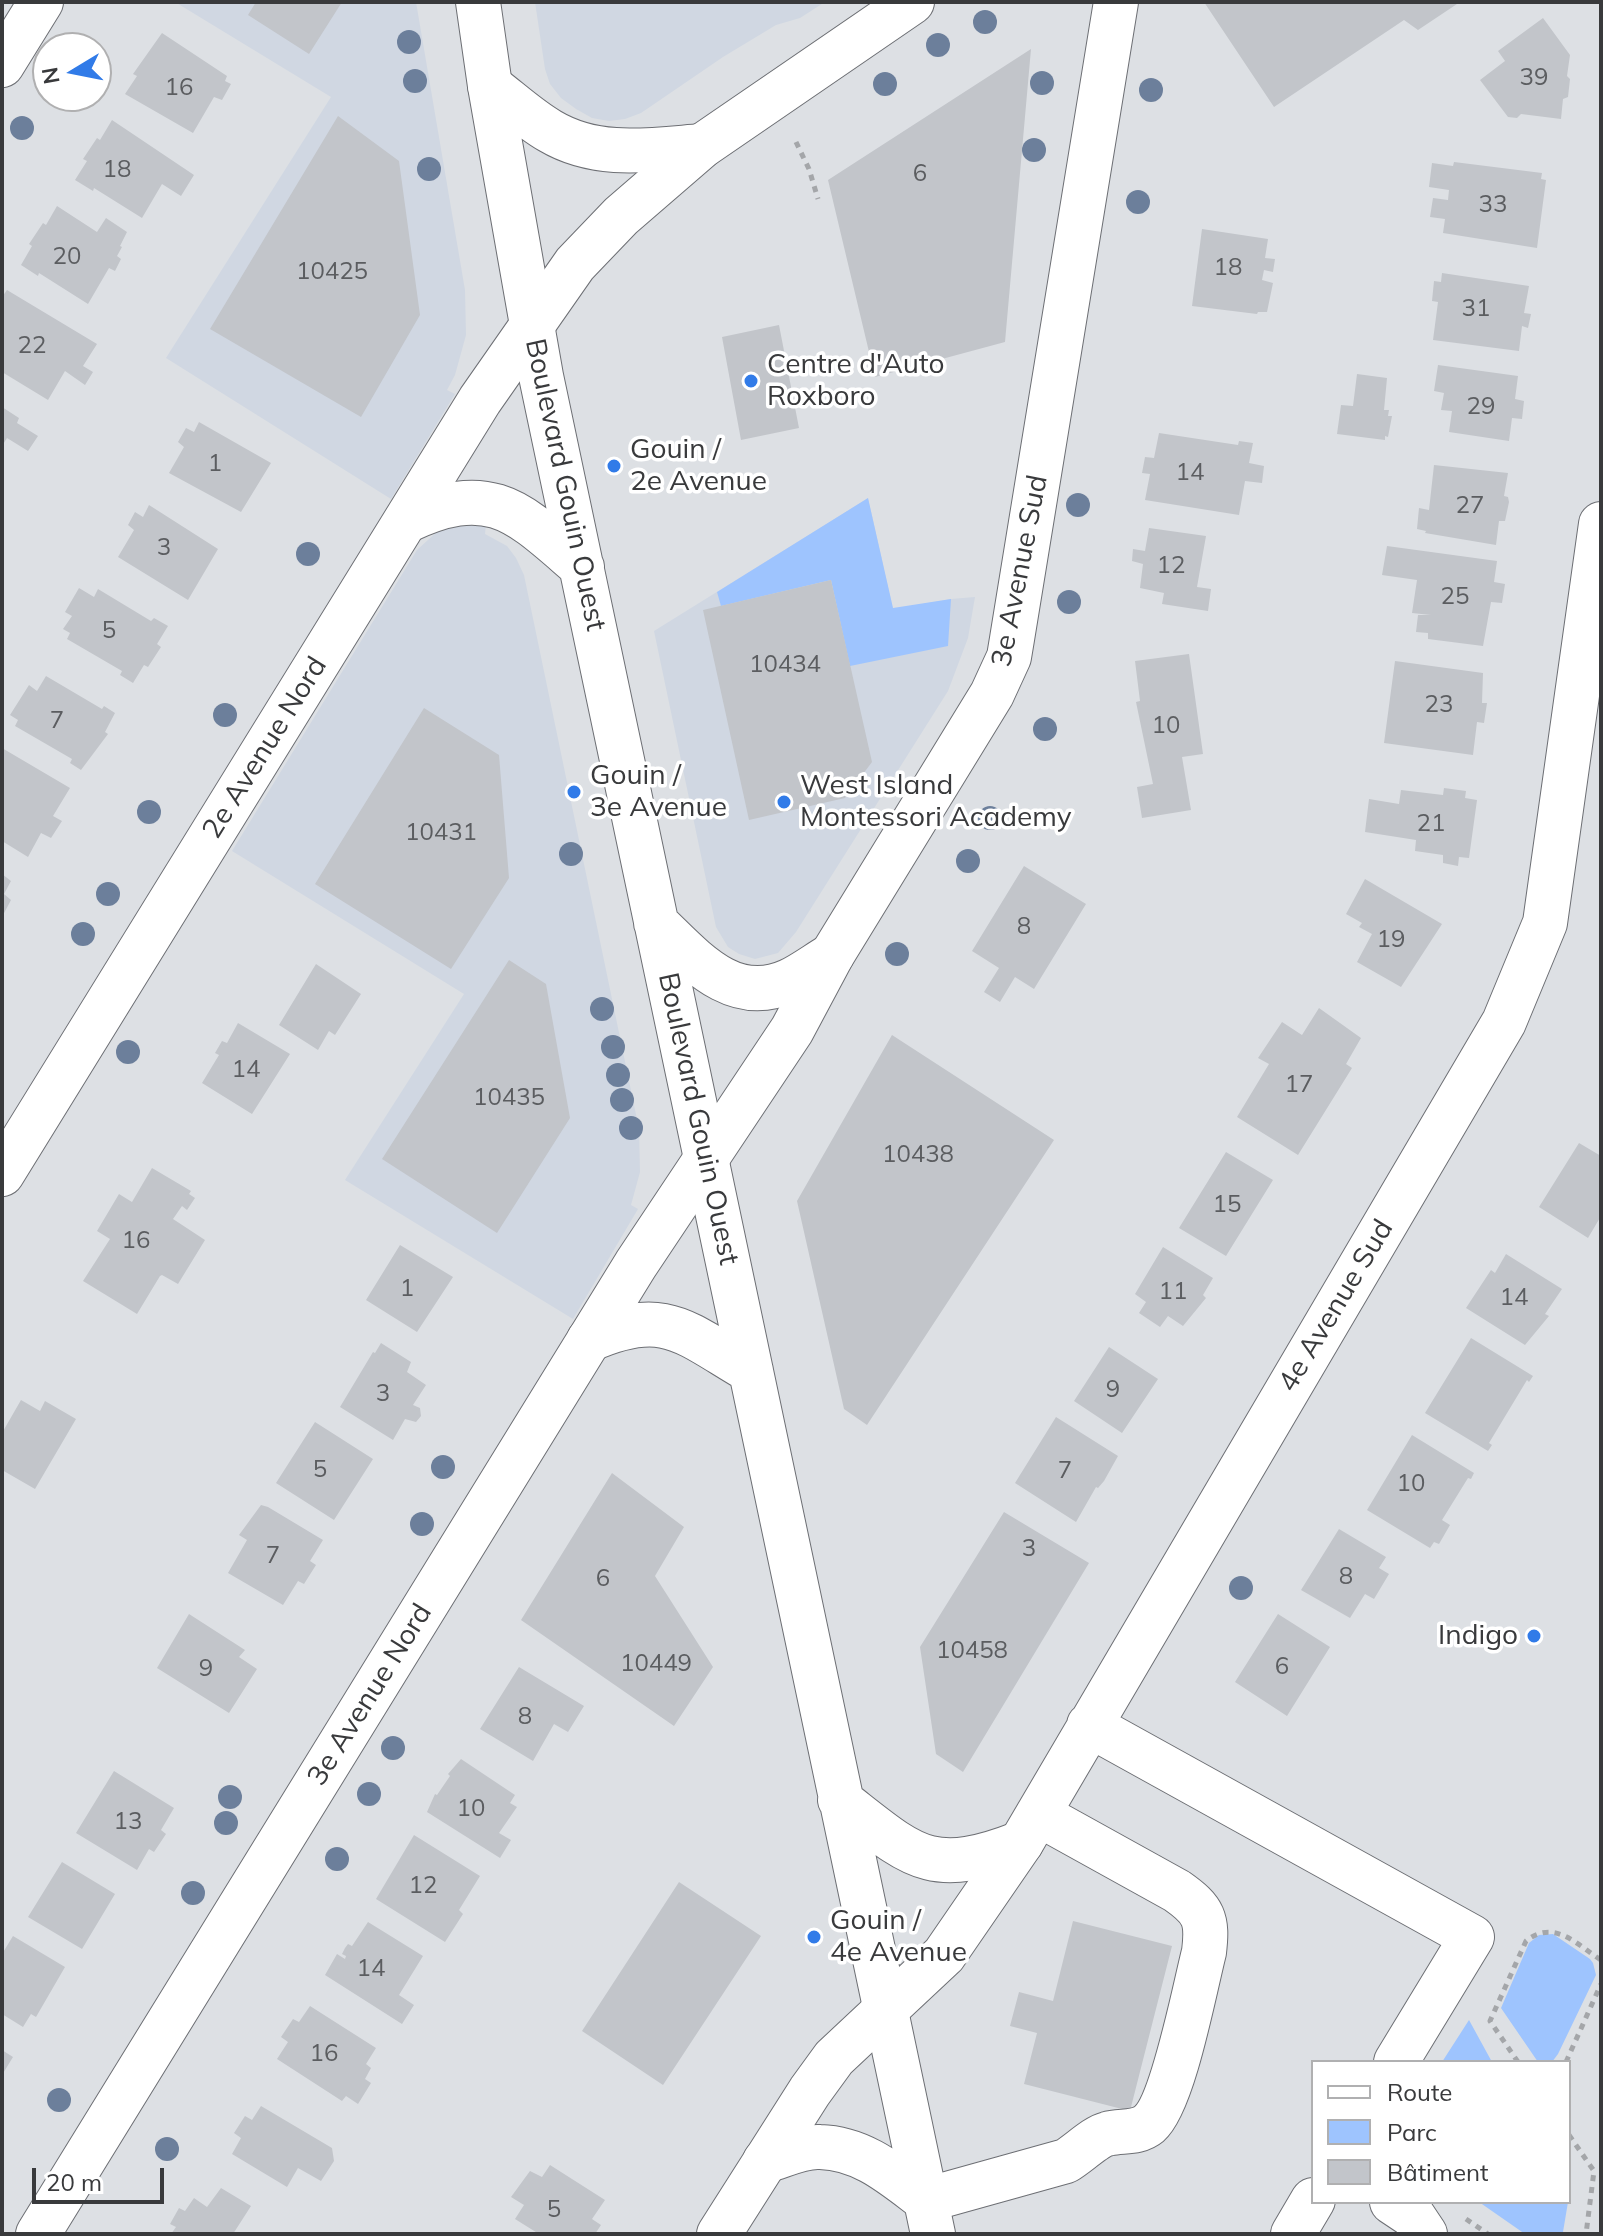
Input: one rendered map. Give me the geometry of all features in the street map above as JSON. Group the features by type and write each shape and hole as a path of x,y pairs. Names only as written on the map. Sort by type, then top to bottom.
{"street":[{"path":"2,65 41,2"},
{"name":"Boulevard Gouin Ouest","path":"478,2 532,325 929,2217"},
{"name":"2e Avenue Nord","path":"2,1174 480,400 575,264 597,239 702,146 912,2"},
{"name":"3e Avenue Sud","path":"706,1158 792,1030 832,955 979,717 1009,657 1116,2"},
{"path":"490,86 547,130 582,145 613,151 702,146"},
{"path":"406,521 431,509 452,504 475,503 499,507 515,512 529,522 582,567"},
{"name":"4e Avenue Sud","path":"719,2234 834,2058 944,1955 1030,1828 1504,1022 1545,923 1601,524"},
{"path":"656,923 707,971 720,980 744,988 772,986 788,981 832,955"},
{"name":"3e Avenue Nord","path":"38,2234 589,1340 706,1158"},
{"path":"589,1340 631,1324 665,1324 751,1371"},
{"path":"1089,1725 1472,1937 1397,2060"},
{"path":"765,2161 820,2147 854,2153 875,2163 929,2217 1066,2161 1104,2134 1128,2132 1148,2125 1168,2088 1204,1952 1205,1920 1192,1902 1177,1891 1030,1828 977,1857 938,1861 902,1847 840,1800"},
{"path":"1293,2234 1311,2203"},
{"path":"1395,2204 1413,2216 1425,2234"}],"path":[{"path":"796,142 809,169 818,199"},
{"path":"1517,2060 1490,2021 1526,1941 1537,1932 1549,1930 1560,1933 1601,1960"},
{"path":"1567,2060 1601,1984"},
{"path":"1571,2138 1594,2171 1586,2234"},
{"path":"1594,2171 1601,2167"}],"shaded area":[{"path":"175,2 416,2 465,290 466,335 455,375 447,390 455,394 391,499 166,358 331,97"},
{"path":"535,2 825,2 800,18 776,25 641,113 609,121 592,118 576,109 561,98 550,84"},
{"name":"West Island Montessori Academy","path":"868,498 893,609 975,597 968,638 948,691 796,932 778,953 755,959 728,947 716,927 654,631"},
{"path":"486,524 485,534 507,546 524,575 639,1129 640,1172 631,1205 638,1209 573,1319 345,1180 464,994 232,851 417,550 440,529"}],"green space":[{"path":"868,498 893,608 951,599 948,646 850,666 831,580 721,606 717,592"},
{"path":"1553,1934 1590,1959 1596,1975 1554,2060 1537,2060 1501,2008 1529,1943 1539,1935"},
{"path":"1469,2020 1491,2060 1443,2060"},
{"path":"1482,2204 1568,2204 1562,2234 1525,2234"}],"building":[{"path":"256,2 342,2 309,54 248,15"},
{"path":"1204,2 1460,2 1418,30 1404,20 1274,107"},
{"path":"1543,18 1570,55 1568,97 1563,99 1561,119 1521,114 1517,118 1508,117 1480,80 1505,61 1498,51"},
{"path":"162,33 227,76 225,81 231,84 222,100 214,97 193,133 125,94 137,76 133,74"},
{"path":"1031,49 1005,342 875,377 828,180"},
{"path":"338,116 399,161 420,315 361,417 210,329"},
{"path":"112,120 194,175 181,196 162,184 142,218 94,188 93,191 75,180 87,161 83,159"},
{"path":"1454,162 1542,173 1541,179 1546,180 1537,248 1443,233 1445,219 1430,217 1433,198 1448,200 1449,190 1429,187 1432,163 1453,166"},
{"path":"57,206 97,232 106,218 127,232 120,246 117,256 121,259 115,271 109,268 88,304 21,265 32,246 29,244 43,223 46,225"},
{"path":"1202,229 1268,239 1265,258 1275,259 1273,272 1264,270 1262,280 1273,283 1267,312 1257,314 1192,306"},
{"path":"1442,273 1529,286 1524,313 1531,314 1528,328 1522,326 1519,351 1433,340 1438,302 1432,301 1434,281 1441,282"},
{"path":"7,290 97,344 83,366 93,372 85,385 65,371 48,400 2,372 2,297"},
{"path":"779,325 799,428 741,440 722,337"},
{"path":"1438,365 1518,376 1515,399 1524,401 1522,419 1512,418 1509,441 1449,432 1452,411 1441,410 1444,393 1434,391"},
{"path":"1357,374 1387,378 1384,410 1389,410 1388,416 1392,416 1385,440 1337,434 1341,405 1353,406"},
{"path":"2,407 19,418 17,423 38,436 28,451 7,438 2,446"},
{"path":"199,422 271,463 241,512 169,473 184,447 178,442 186,428 194,432"},
{"path":"1159,433 1238,445 1239,441 1253,443 1249,463 1264,466 1262,483 1245,481 1239,515 1145,500 1150,474 1142,473 1145,457 1154,458"},
{"path":"1434,465 1508,473 1504,496 1508,497 1509,502 1505,521 1499,521 1496,545 1417,529 1419,508 1429,510"},
{"path":"149,505 218,549 188,600 118,557 134,530 128,525 135,512 143,517"},
{"path":"1149,528 1206,536 1197,587 1211,589 1208,611 1162,604 1164,593 1140,588 1143,564 1132,561 1133,549 1145,551"},
{"path":"1387,546 1497,561 1494,582 1505,584 1502,603 1491,602 1483,646 1428,639 1428,633 1416,632 1418,615 1431,615 1412,613 1417,580 1382,575"},
{"path":"831,580 872,762 845,798 749,820 703,610"},
{"path":"79,588 94,597 98,589 151,621 154,618 168,626 157,644 161,647 133,683 120,675 122,671 67,639 70,633 63,629 72,616 65,612"},
{"path":"1189,654 1203,754 1182,757 1191,810 1142,818 1137,787 1153,784 1136,702 1140,701 1135,661"},
{"path":"1395,661 1483,673 1482,703 1487,703 1484,723 1477,722 1473,755 1384,743"},
{"path":"46,676 102,709 104,706 115,713 105,732 108,734 81,770 70,763 72,759 15,726 18,720 10,715 29,685 37,691"},
{"path":"424,708 499,755 509,878 451,969 315,884"},
{"path":"2,748 70,788 53,816 62,821 51,838 41,833 28,857 2,841"},
{"path":"1444,788 1466,791 1465,798 1477,800 1469,858 1459,857 1458,866 1443,863 1443,855 1415,851 1416,840 1365,832 1369,799 1399,804 1401,790 1443,795"},
{"path":"1024,866 1086,904 1034,989 1015,977 1000,1002 984,992 999,968 972,951"},
{"path":"2,874 11,881 4,894 11,900 2,917"},
{"path":"1365,879 1442,924 1401,987 1357,962 1372,934 1359,927 1362,923 1346,914"},
{"path":"509,960 546,984 570,1118 497,1233 382,1159"},
{"path":"316,964 361,994 335,1035 329,1031 318,1050 279,1025"},
{"path":"1319,1008 1361,1038 1346,1064 1352,1068 1298,1155 1237,1117 1269,1064 1258,1058 1282,1022 1302,1035"},
{"path":"238,1023 290,1054 252,1114 202,1083 219,1055 215,1053 222,1041 227,1043"},
{"path":"892,1035 1054,1140 867,1425 844,1409 797,1201"},
{"path":"1579,1143 1601,1156 1601,1216 1588,1238 1539,1207"},
{"path":"1226,1152 1273,1180 1226,1256 1179,1228"},
{"path":"152,1168 191,1191 189,1194 195,1198 187,1210 182,1206 173,1219 205,1240 178,1284 160,1276 137,1314 83,1281 110,1239 97,1231 119,1194 132,1202"},
{"path":"400,1245 453,1277 417,1332 366,1300"},
{"path":"1163,1247 1213,1278 1203,1295 1206,1298 1183,1326 1168,1316 1160,1327 1139,1313 1146,1302 1135,1294"},
{"path":"1506,1254 1562,1289 1545,1314 1549,1316 1525,1345 1466,1308 1491,1270 1495,1273"},
{"path":"1471,1338 1533,1376 1529,1382 1527,1380 1489,1443 1492,1445 1488,1451 1425,1413"},
{"path":"381,1343 411,1362 407,1372 426,1385 413,1405 420,1408 421,1416 416,1422 405,1419 393,1440 340,1407"},
{"path":"1109,1347 1158,1379 1122,1433 1074,1401"},
{"path":"21,1400 40,1411 45,1401 76,1419 35,1489 2,1470 2,1433"},
{"path":"1056,1417 1118,1456 1076,1522 1015,1483"},
{"path":"315,1422 373,1459 334,1520 276,1483"},
{"path":"1412,1435 1474,1473 1442,1520 1450,1525 1439,1544 1434,1542 1430,1548 1367,1510"},
{"path":"612,1473 684,1527 655,1576 713,1667 674,1726 521,1620"},
{"path":"261,1505 323,1540 310,1561 316,1565 304,1584 298,1581 283,1605 228,1573 247,1540 239,1535"},
{"path":"1004,1512 1089,1563 963,1772 936,1754 920,1647"},
{"path":"1339,1529 1386,1557 1379,1568 1389,1574 1374,1599 1365,1594 1350,1618 1301,1590"},
{"path":"189,1614 245,1650 239,1657 257,1669 229,1713 157,1668"},
{"path":"1278,1614 1330,1647 1287,1716 1235,1682"},
{"path":"519,1667 584,1706 568,1732 554,1724 533,1761 480,1729"},
{"path":"461,1759 515,1795 510,1803 517,1807 499,1833 511,1840 500,1858 427,1812 435,1794"},
{"path":"114,1771 174,1808 161,1830 166,1834 154,1852 149,1849 137,1870 76,1833"},
{"path":"414,1835 480,1876 459,1910 463,1914 445,1942 376,1899"},
{"path":"62,1862 115,1894 82,1949 28,1917"},
{"path":"679,1882 761,1936 663,2085 582,2031"},
{"path":"1073,1921 1172,1946 1130,2111 1024,2084 1037,2033 1010,2026 1019,1992 1053,2001"},
{"path":"368,1922 423,1956 399,1995 414,2005 402,2024 325,1975 337,1954 345,1959 346,1956 342,1954 345,1948 348,1944 352,1946"},
{"path":"13,1936 65,1967 36,2017 31,2014 23,2027 2,2014 2,1954"},
{"path":"310,2006 376,2048 366,2064 371,2068 365,2079 371,2083 358,2104 346,2096 342,2101 277,2059 288,2042 281,2037 293,2019 299,2022"},
{"path":"2,2050 13,2057 2,2075"},
{"path":"261,2106 332,2148 334,2161 321,2181 298,2168 287,2187 232,2154 241,2138 234,2133 245,2116 252,2120"},
{"path":"550,2165 605,2200 592,2219 601,2225 595,2234 539,2234 515,2219 524,2205 511,2197 530,2171 542,2177"},
{"path":"221,2188 251,2206 233,2234 171,2234 176,2227 170,2224 179,2208 185,2211 194,2198 207,2207"}],"place":[{"name":"Centre d'Auto Roxboro","path":"751,381"},
{"name":"Gouin / 2e Avenue","path":"614,466"},
{"name":"Gouin / 3e Avenue","path":"574,792"},
{"name":"West Island Montessori Academy","path":"784,802"},
{"name":"Indigo","path":"1534,1636"},
{"name":"Gouin / 4e Avenue","path":"814,1937"}]}
